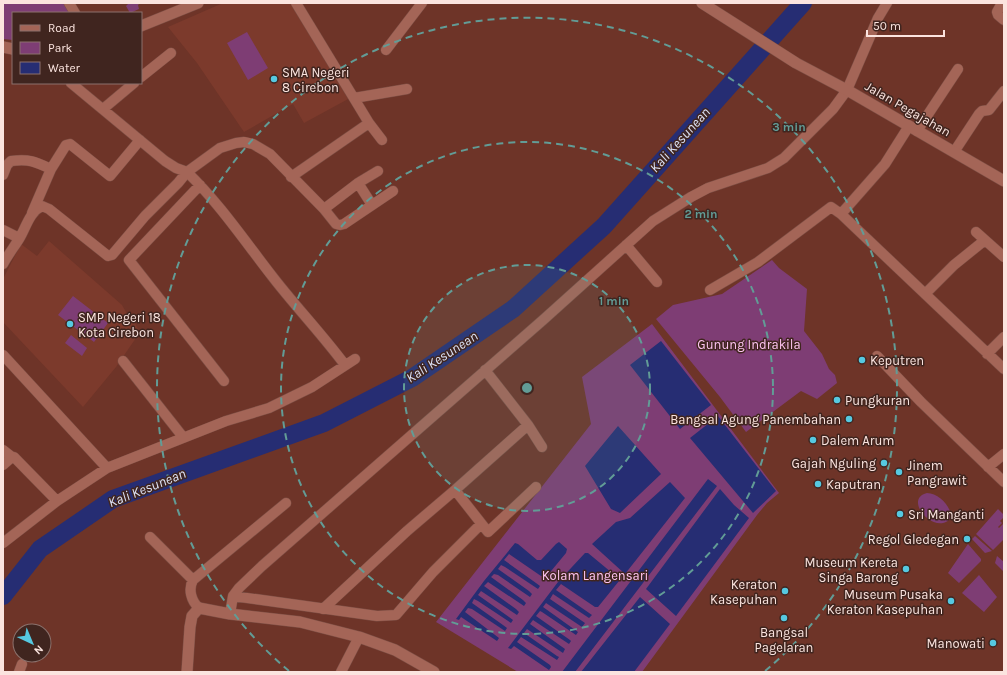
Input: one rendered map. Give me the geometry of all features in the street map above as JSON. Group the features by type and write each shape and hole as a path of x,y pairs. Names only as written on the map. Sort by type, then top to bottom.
{"street":[{"path":"69,3 74,12"},
{"path":"142,26 198,3"},
{"path":"296,3 369,123 382,140"},
{"path":"386,50 422,3"},
{"name":"Jalan Pegajahan","path":"702,3 796,63 847,90 1004,181"},
{"path":"230,614 234,596 239,588 262,566 653,221 708,188 768,168 784,158 818,124 847,90 878,18 887,3"},
{"path":"1002,3 997,12 998,15 1004,20"},
{"path":"142,76 170,53"},
{"path":"841,214 885,164 958,69"},
{"path":"72,84 165,161 176,168 187,172 200,185 345,365"},
{"path":"103,109 133,84"},
{"path":"354,98 407,89"},
{"path":"954,152 979,114 982,111 990,110 1004,91"},
{"path":"291,177 369,123"},
{"path":"3,264 31,215 51,169 66,146 70,144 110,176 140,140"},
{"path":"31,215 42,206 110,256 145,216 187,172 220,148 244,142 254,144 270,154 324,209 336,224 344,224 393,191"},
{"path":"3,175 7,165 11,161 27,160 37,162 51,169"},
{"path":"324,209 358,183 378,171"},
{"path":"358,183 372,205"},
{"path":"200,185 128,260 224,380"},
{"path":"710,290 758,262 831,208 841,214 1004,369"},
{"path":"3,230 19,238"},
{"path":"976,232 1004,257"},
{"path":"925,294 954,265 985,240"},
{"path":"626,245 657,282"},
{"path":"987,354 1004,337"},
{"path":"3,355 107,468"},
{"path":"877,356 921,402 1004,482"},
{"path":"3,543 57,501 107,468 226,421 269,408 312,387 354,359"},
{"path":"123,361 183,437"},
{"path":"485,370 528,425 542,447"},
{"path":"323,609 407,531 528,425"},
{"path":"3,450 12,458 14,457 57,501"},
{"path":"988,467 1004,454"},
{"path":"3,465 12,458"},
{"path":"455,490 481,524 487,531 490,531 536,487"},
{"path":"286,503 193,580 191,586 191,596 194,604 199,608 230,614 300,622 359,637 395,650 434,672"},
{"path":"234,596 376,616 396,615 433,572 481,524"},
{"path":"150,537 193,580"},
{"path":"187,672 192,616 199,608"},
{"path":"341,672 359,637"}],"shaded area":[{"name":"SMA Negeri 8 Cirebon","path":"223,3 293,3 350,98 304,123 293,104 244,132 197,63 168,27"},
{"name":"SMP Negeri 18 Kota Cirebon","path":"49,241 122,305 127,314 134,321 139,331 138,335 116,367 83,407 3,322 3,279 21,244 37,256"}],"green space":[{"path":"3,3 77,3 69,9 71,12 12,12 12,40 3,39"},
{"path":"129,3 140,3 138,5 139,9 132,12 129,12 126,6"},
{"path":"247,32 268,68 248,80 227,43"},
{"name":"Gunung Indrakila","path":"772,260 779,268 807,289 804,331 822,354 829,369 835,375 837,383 817,399 801,391 746,432 720,397 656,319 673,305 722,294"},
{"path":"73,296 108,323 94,342 58,315"},
{"name":"Kolam Langensari","path":"652,324 779,493 767,503 757,515 642,672 518,672 436,622 591,424 582,377"},
{"path":"71,335 87,348 82,356 65,343"},
{"path":"927,493 939,497 948,506 950,517 948,521 937,523 930,520 921,511 918,505 918,500 921,496"},
{"path":"998,509 1004,515 1000,521 1002,523 998,527 999,528 1003,524 1004,525 1004,539 993,550 976,534"},
{"path":"975,536 992,551 985,553 972,539"},
{"path":"968,544 981,559 981,561 959,583 948,573"},
{"path":"997,556 1004,562 1004,572 995,563"},
{"path":"979,575 997,597 984,612 962,593"}],"water":[{"path":"661,341 711,405 680,429 630,365"},
{"path":"718,416 776,491 753,513 690,438"},
{"path":"618,426 661,474 620,513 611,509 585,466"},
{"path":"708,479 717,486 575,672 562,672"},
{"path":"670,482 685,498 625,574 592,544 616,522 630,518"},
{"path":"720,489 734,505 749,518 676,616 646,589"},
{"path":"559,542 567,549 566,553 547,576 541,576 509,554 504,560 540,586 538,589 501,565 498,569 529,591 532,594 530,597 498,575 494,574 491,577 523,600 526,603 524,606 488,582 484,586 516,609 519,612 517,615 481,591 478,595 513,620 511,623 474,599 472,603 507,628 505,631 472,609 468,608 465,612 499,638 497,641 461,617 459,620 456,619 515,543 537,560 541,560"},
{"path":"585,553 588,553 617,577 619,581 598,607 595,607 561,584 556,590 592,615 589,618 553,594 550,599 585,623 582,627 546,603 543,607 578,632 576,635 540,611 536,616 571,641 569,644 533,620 530,624 565,649 563,653 527,629 524,633 559,657 557,660 521,637 517,642 550,665 551,667 549,670 514,646 511,649 508,648 558,582"},
{"path":"640,597 670,624 634,672 581,672"}],"waterway":[{"name":"Kali Kesunean","path":"3,596 40,549 113,499 324,423 412,378 513,309 604,226 803,3"}],"place":[{"name":"SMA Negeri 8 Cirebon","path":"274,79"},
{"name":"SMP Negeri 18 Kota Cirebon","path":"70,324"},
{"name":"Keputren","path":"862,360"},
{"name":"Pungkuran","path":"837,400"},
{"name":"Bangsal Agung Panembahan","path":"849,419"},
{"name":"Dalem Arum","path":"813,440"},
{"name":"Gajah Nguling","path":"884,463"},
{"name":"Jinem Pangrawit","path":"899,472"},
{"name":"Kaputran","path":"818,484"},
{"name":"Sri Manganti","path":"900,514"},
{"name":"Regol Gledegan","path":"967,539"},
{"name":"Museum Kereta Singa Barong","path":"906,569"},
{"name":"Keraton Kasepuhan","path":"785,591"},
{"name":"Museum Pusaka Keraton Kasepuhan","path":"951,601"},
{"name":"Bangsal Pagelaran","path":"784,618"},
{"name":"Manowati","path":"993,643"}]}
